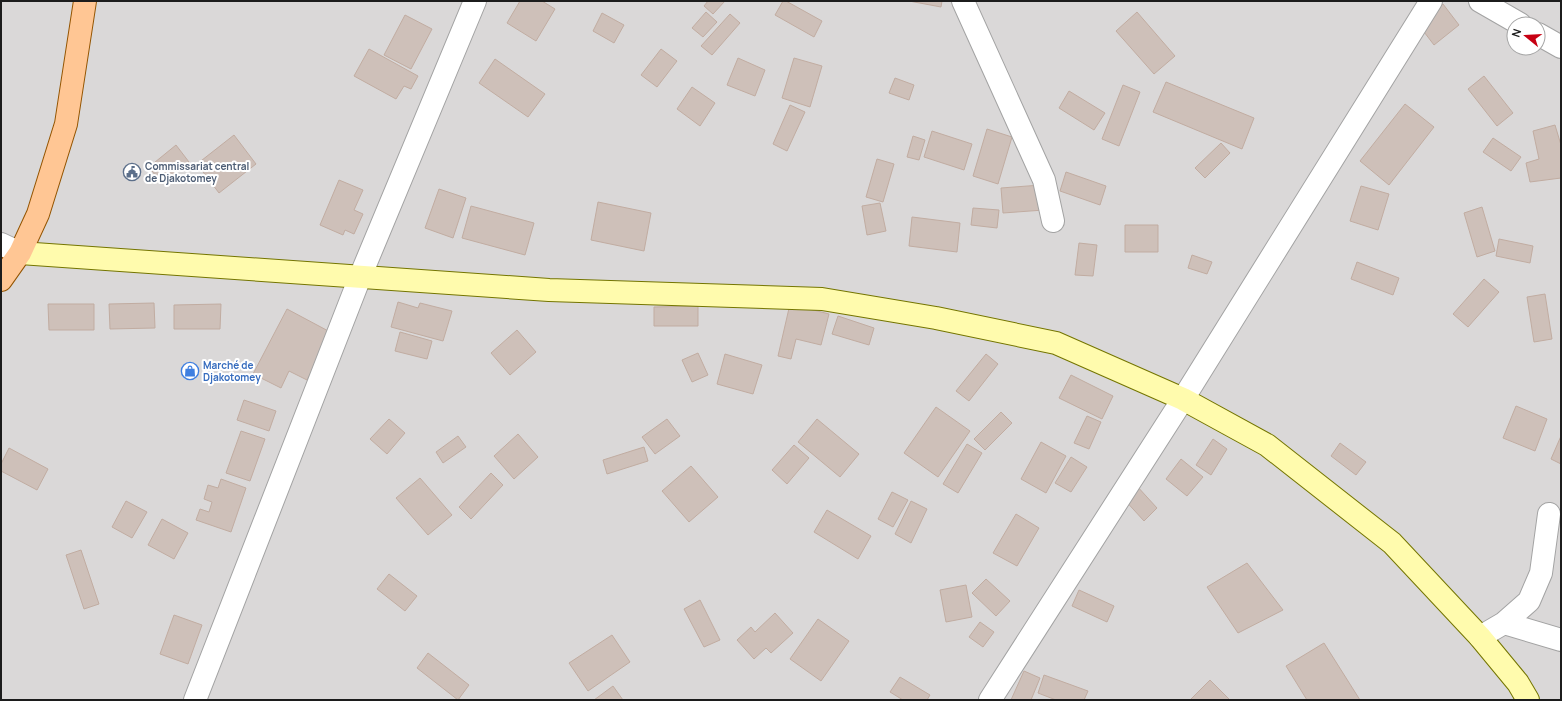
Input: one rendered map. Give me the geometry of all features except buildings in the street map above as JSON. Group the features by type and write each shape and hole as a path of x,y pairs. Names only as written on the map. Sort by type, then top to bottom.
{"main road":[{"path":"1,280 10,249 38,214 66,124 85,1"}],"street":[{"path":"195,700 360,278 475,1"},
{"path":"963,1 1044,180 1053,221"},
{"path":"990,700 1183,398 1431,1"},
{"path":"1480,1 1506,16"},
{"path":"1546,39 1561,47"},
{"path":"10,249 360,278 549,290 822,299 936,318 1056,343 1183,398 1267,445 1392,543 1480,637 1518,683 1528,700"},
{"path":"1480,637 1504,623 1529,601 1540,573 1549,514"},
{"path":"1504,623 1561,640"}],"shaded area":[{"path":"1,1 1561,1 1561,700 1,700"}],"place":[{"name":"Commissariat central de Djakotomey","path":"132,172"},
{"name":"Marché de Djakotomey","path":"190,371"}]}
